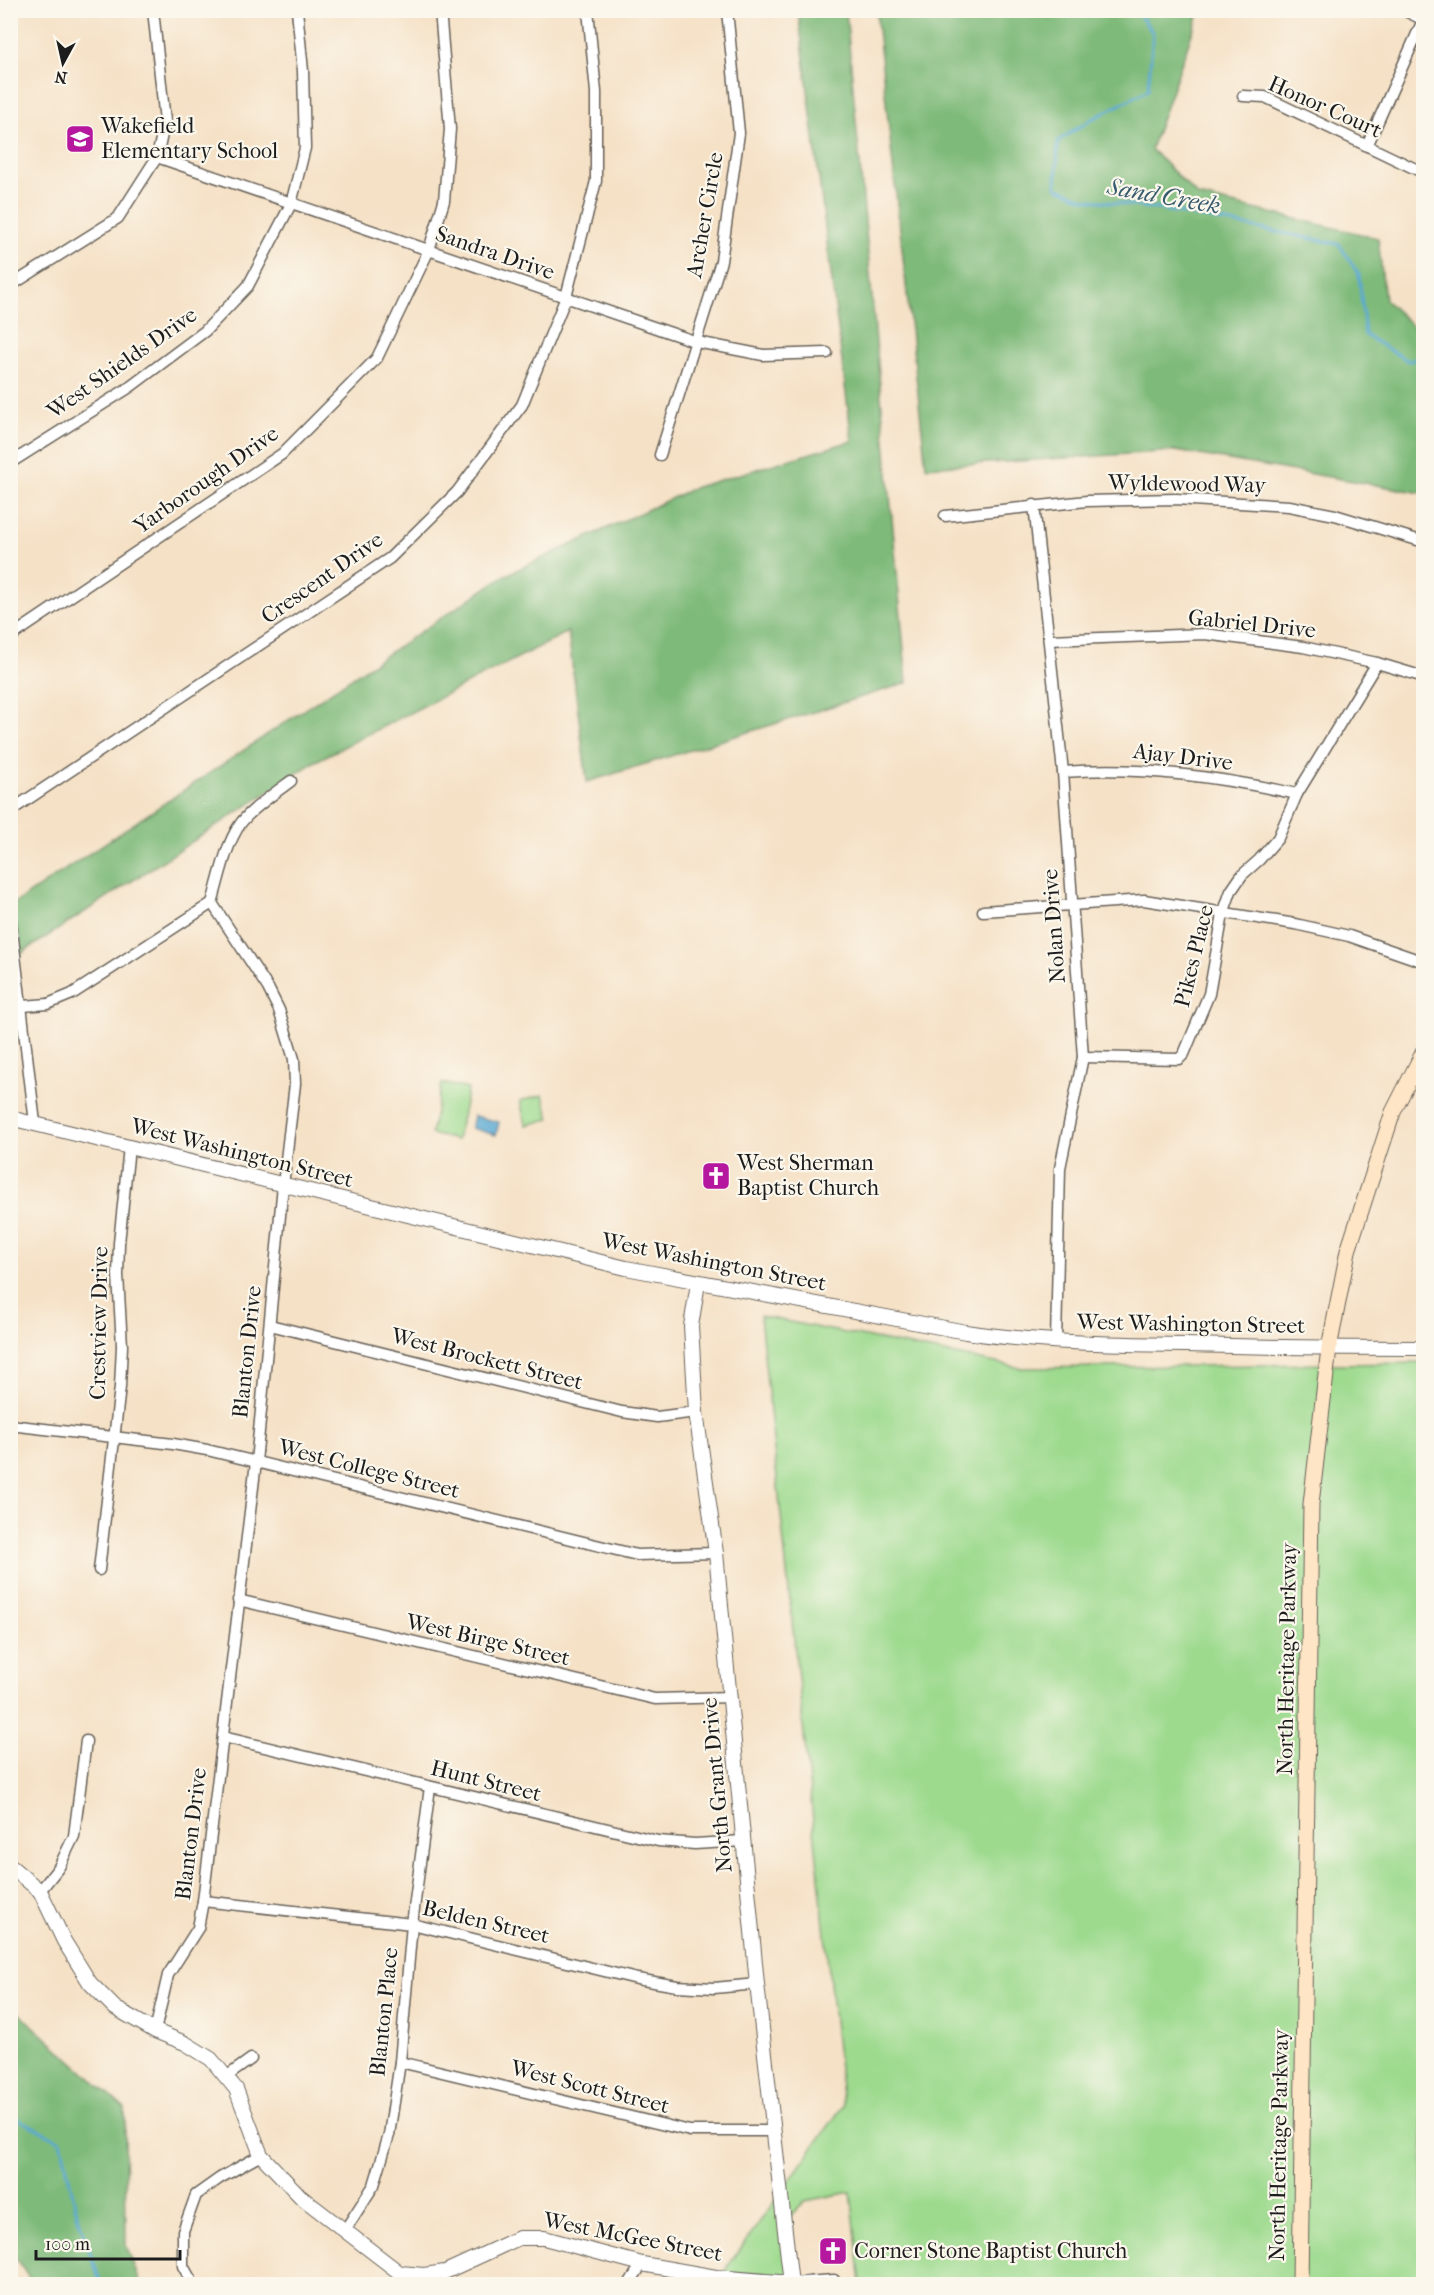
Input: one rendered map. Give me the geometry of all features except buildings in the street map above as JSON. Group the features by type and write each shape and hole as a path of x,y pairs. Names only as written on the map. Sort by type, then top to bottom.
{"main road":[{"name":"North Heritage Parkway","path":"1300,2284 1311,1504 1329,1348 1348,1251 1389,1122 1424,1050"}],"street":[{"path":"10,286 118,218 157,157 165,121 153,10"},
{"name":"West Shields Drive","path":"10,464 130,387 205,330 248,286 291,204 305,148 303,71 297,10"},
{"name":"Yarborough Drive","path":"10,637 282,454 377,358 429,250 444,201 450,129 440,10"},
{"name":"Crescent Drive","path":"10,812 390,558 457,492 522,405 566,297 596,181 597,92 588,10"},
{"name":"Archer Circle","path":"660,455 721,261 739,133 727,10"},
{"path":"1367,146 1423,20 1403,10"},
{"name":"Honor Court","path":"1243,96 1265,97 1424,173"},
{"name":"Sandra Drive","path":"157,157 697,342 763,356 827,353"},
{"name":"Wyldewood Way","path":"945,516 1087,501 1176,500 1289,506 1335,515 1424,542"},
{"name":"Nolan Drive","path":"1034,505 1063,772 1083,1057 1060,1168 1056,1342"},
{"name":"Gabriel Drive","path":"1049,640 1205,634 1303,647 1377,663"},
{"path":"1377,663 1424,677"},
{"name":"Pikes Place","path":"1083,1057 1179,1059 1184,1054 1209,994 1223,914 1231,891 1242,875 1278,838 1297,794 1377,663"},
{"name":"Ajay Drive","path":"1063,772 1099,769 1191,774 1297,794"},
{"path":"23,1006 48,1004 72,994 212,903 237,828 246,817 291,781"},
{"path":"983,911 1144,900 1295,924 1348,936 1424,962"},
{"name":"Blanton Drive","path":"155,2031 168,1976 198,1928 203,1901 256,1462 295,1084 290,1039 279,1010 268,988 212,903"},
{"path":"10,913 23,1006 35,1123"},
{"name":"West Washington Street","path":"10,1118 626,1268 966,1332 1056,1342 1424,1348"},
{"name":"Crestview Drive","path":"99,1570 120,1387 122,1346 118,1275 119,1243 129,1147"},
{"name":"North Grant Drive","path":"698,1283 691,1326 696,1413 716,1553 757,1984 791,2284"},
{"name":"West Brockett Street","path":"270,1325 622,1412 657,1417 696,1413"},
{"name":"West College Street","path":"10,1425 173,1444 256,1462 637,1555 716,1553"},
{"name":"West Birge Street","path":"238,1600 655,1699 731,1697"},
{"name":"Hunt Street","path":"223,1737 658,1841 695,1844 743,1840"},
{"path":"40,1891 59,1867 74,1836 86,1741"},
{"name":"Blanton Place","path":"345,2230 374,2185 388,2135 400,2062 412,1924 430,1787"},
{"name":"West McGee Street","path":"10,1866 40,1891 64,1941 90,1983 115,2008 155,2031 185,2043 211,2060 236,2089 261,2155 302,2197 400,2273 424,2276 445,2272 519,2238 544,2238 642,2264 716,2277 791,2284 834,2280"},
{"name":"Belden Street","path":"203,1901 412,1924 638,1979 677,1986 714,1988 757,1984"},
{"path":"226,2077 251,2059"},
{"name":"West Scott Street","path":"400,2062 690,2131 773,2131"},
{"path":"193,2284 183,2265 183,2231 196,2195 220,2178 261,2155"},
{"path":"629,2284 642,2264"}],"green space":[{"path":"798,11 846,11 907,683 587,782 568,632 314,762 11,960 11,906 504,576 696,487 852,441"},
{"path":"876,11 1200,11 1151,149 1198,196 1378,238 1385,300 1414,327 1423,325 1423,493 1176,451 926,467"},
{"path":"442,1083 468,1089 457,1140 431,1134"},
{"path":"543,1095 550,1119 526,1125 520,1101"},
{"path":"760,1316 1021,1368 1423,1363 1423,2284 861,2284 851,2192 805,2201 789,2217 796,2284 715,2284 843,2106"},
{"path":"11,2006 125,2109 126,2245 141,2284 33,2284 11,2251"}],"water":[{"path":"474,1116 499,1122 496,1135 471,1128"}],"waterway":[{"name":"Sand Creek","path":"1136,10 1153,33 1148,90 1092,119 1058,141 1056,187 1085,199 1159,209 1339,244 1359,275 1365,335 1408,361 1424,358"},
{"path":"10,2115 61,2141 77,2214 101,2284"}],"place":[{"name":"Wakefield Elementary School","path":"80,139"},
{"name":"West Sherman Baptist Church","path":"716,1176"},
{"name":"Corner Stone Baptist Church","path":"833,2251"}]}
